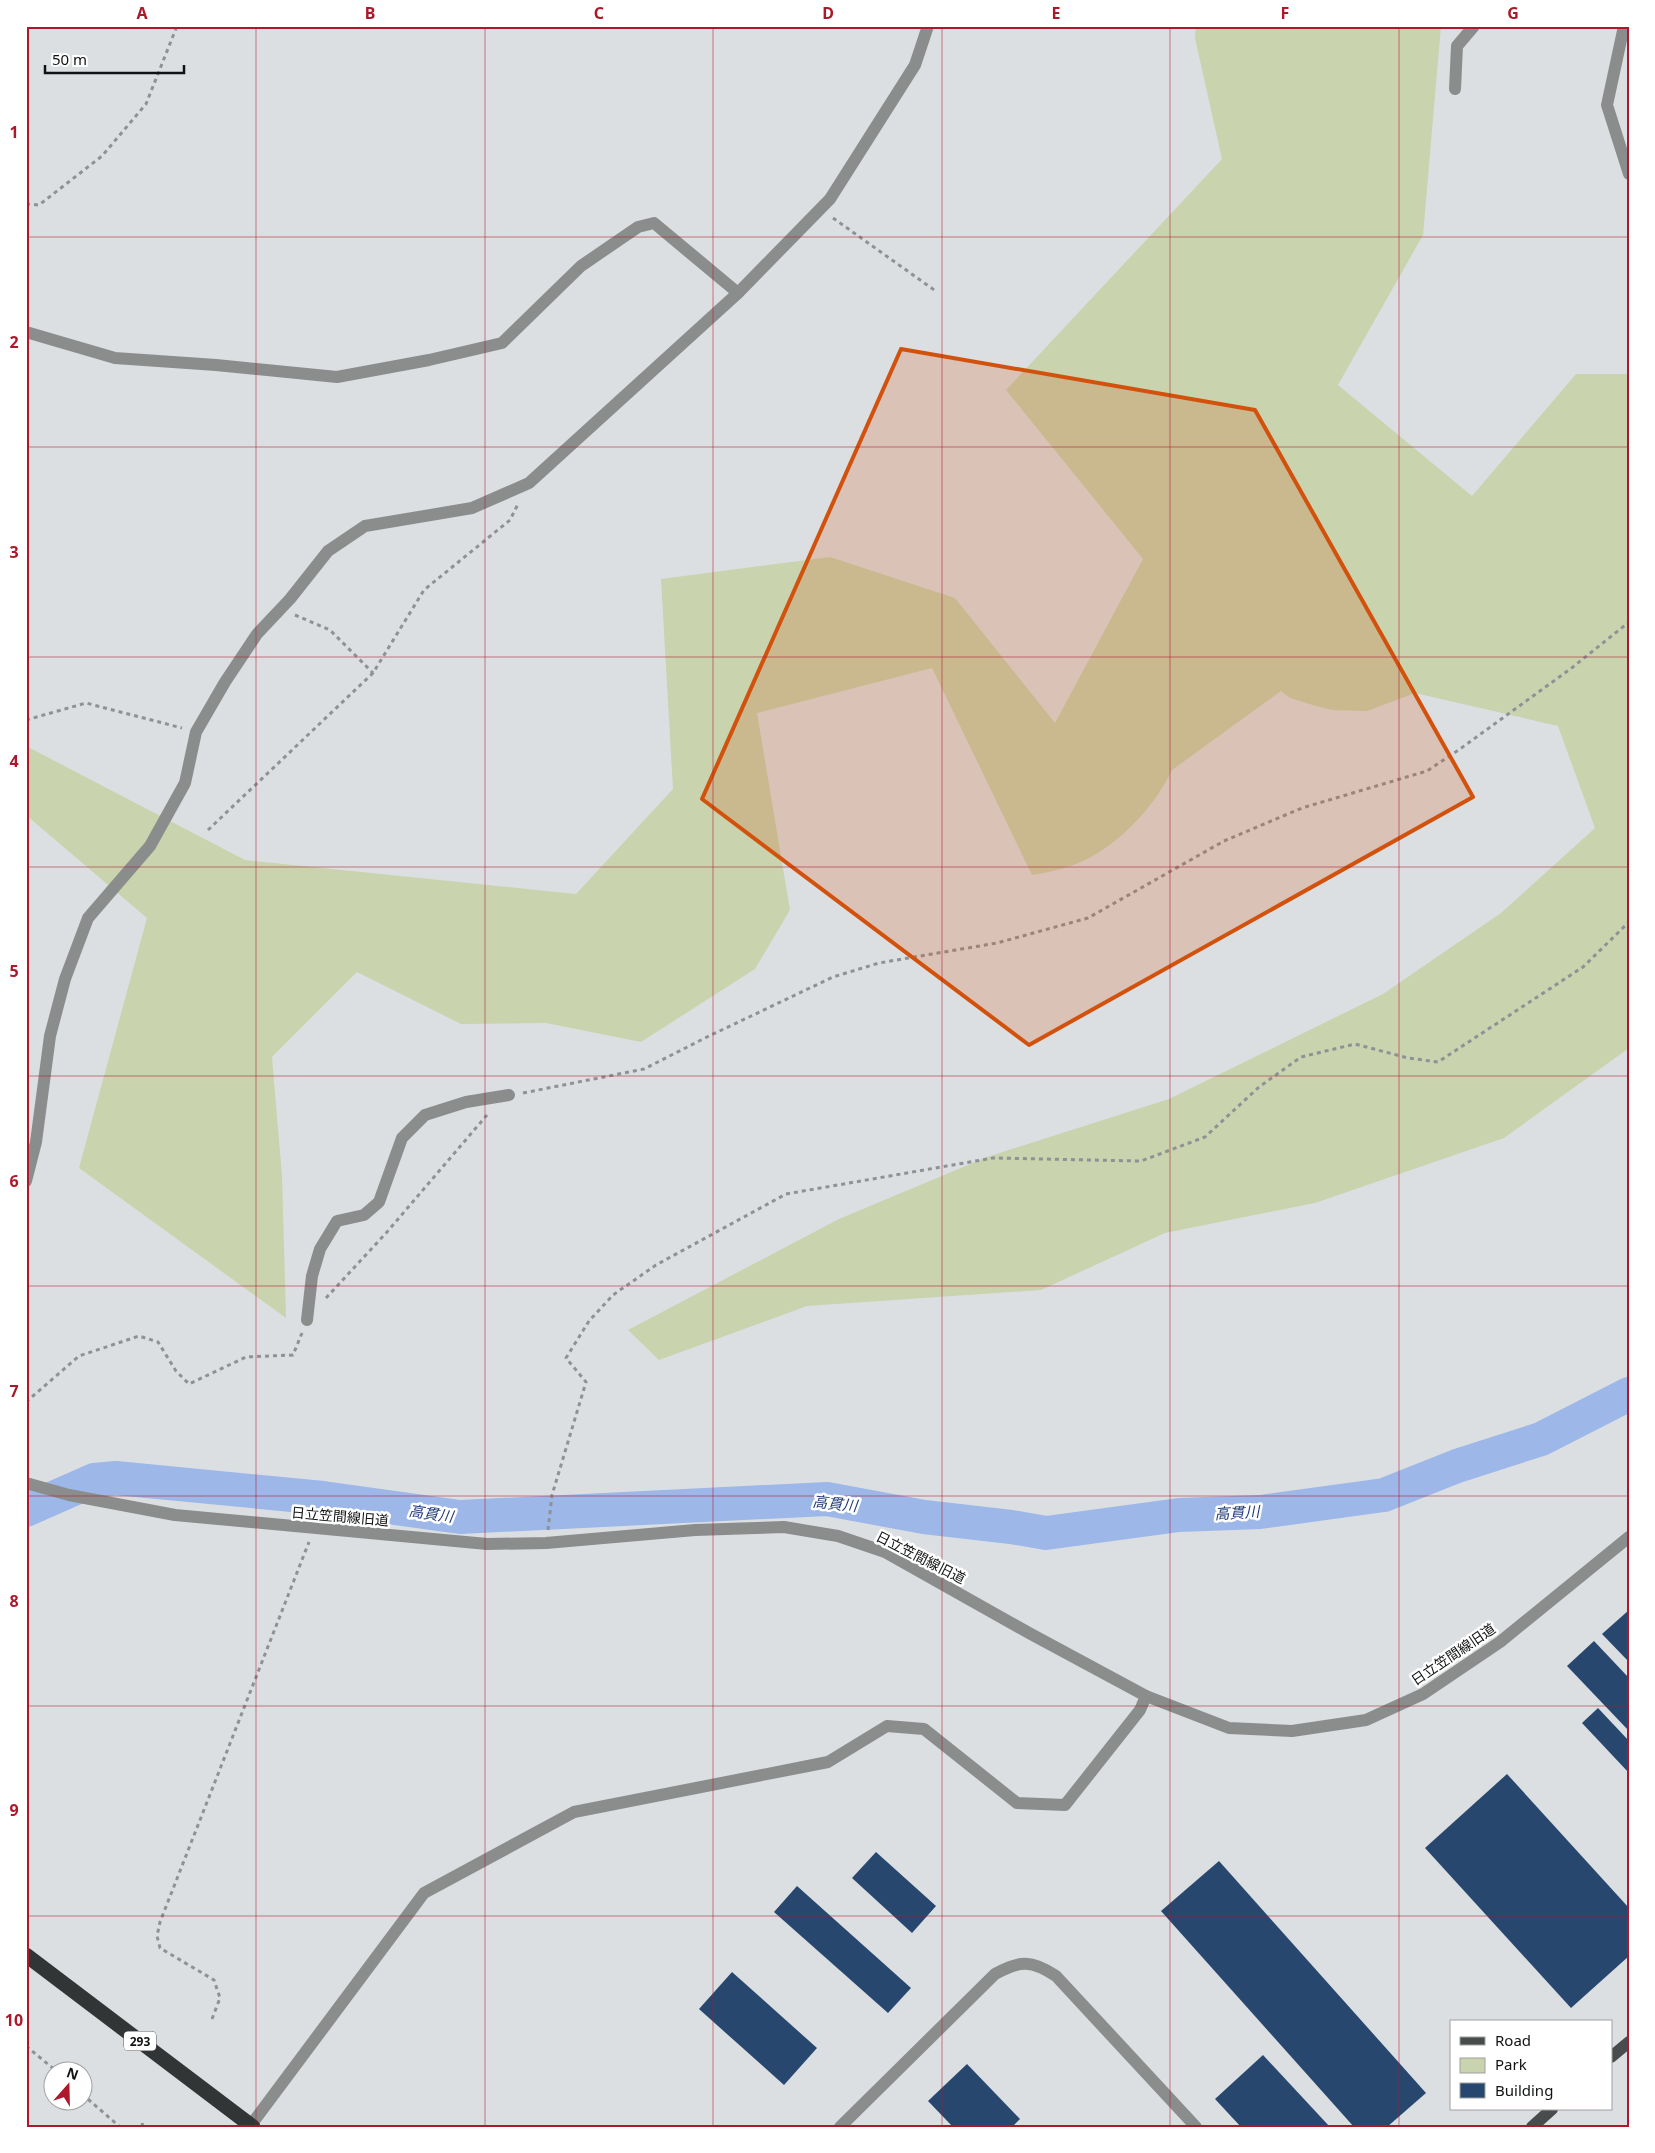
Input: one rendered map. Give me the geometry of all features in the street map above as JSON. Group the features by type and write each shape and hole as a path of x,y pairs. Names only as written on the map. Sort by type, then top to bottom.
{"highway":[{"name":"293","path":"26,1955 252,2126"}],"main road":[{"path":"1612,2056 1629,2042"},
{"path":"1532,2127 1551,2110"}],"street":[{"path":"26,1181 36,1142 50,1036 65,979 88,918 155,838 185,783 196,732 257,634 328,551 365,526 472,508 529,483 738,293 830,199 915,64 928,26"},
{"path":"1456,89 1457,46 1474,26"},
{"path":"1624,26 1607,105 1629,174"},
{"path":"26,332 115,358 216,365 337,377 429,360 502,343 581,266 638,227 654,223 738,293"},
{"path":"306,1320 312,1276 320,1249 337,1221 364,1215 379,1202 402,1138 425,1115 466,1102 509,1095"},
{"name":"日立笠間線旧道","path":"26,1483 69,1495 174,1515 487,1544 546,1544 695,1530 784,1527 838,1536 885,1552 1146,1696 1229,1728 1292,1731 1366,1720 1423,1694 1500,1642 1629,1537"},
{"path":"252,2126 424,1893 574,1812 828,1762 887,1726 924,1729 1017,1804 1064,1806 1140,1710 1146,1696"},
{"path":"840,2127 995,1974 1011,1965 1029,1963 1043,1967 1056,1976 1196,2127"}],"path":[{"path":"26,204 39,205 102,156 146,104 177,26"},
{"path":"820,209 937,292"},
{"path":"208,830 373,672 424,590 510,520 529,483"},
{"path":"280,609 330,630 373,672"},
{"path":"325,1298 387,1232 479,1122 509,1095 644,1069 833,977 879,963 997,943 1088,918 1224,841 1302,808 1427,771 1573,667 1629,622"},
{"path":"26,720 86,703 196,732"},
{"path":"548,1521 551,1499 586,1382 566,1358 588,1321 613,1296 656,1266 786,1194 993,1158 1141,1160 1205,1137 1259,1087 1301,1057 1355,1044 1408,1058 1438,1062 1584,968 1629,922"},
{"path":"26,1402 79,1356 139,1336 158,1342 176,1371 189,1384 246,1358 293,1355 306,1320"},
{"path":"212,2019 220,1998 214,1980 160,1948 157,1936 160,1922 314,1528"},
{"path":"26,2046 43,2060"},
{"path":"92,2103 120,2127"},
{"path":"142,2127 144,2120"}],"highlighted area":[{"path":"901,349 1255,410 1473,797 1029,1045 702,799"}],"green space":[{"path":"1196,26 1441,26 1423,235 1338,385 1472,496 1576,374 1629,374 1629,1048 1504,1138 1315,1203 1165,1233 1041,1290 807,1306 659,1360 628,1330 839,1219 987,1157 1169,1099 1383,994 1501,913 1595,828 1558,726 1415,693 1367,711 1332,710 1290,698 1281,691 1172,770 1148,808 1115,841 1084,861 1055,871 1032,875 932,668 757,713 790,910 755,969 641,1042 546,1023 461,1024 357,972 272,1057 282,1176 286,1318 79,1168 147,918 26,815 26,746 245,860 576,894 673,789 661,579 830,557 955,598 1055,723 1143,559 1006,390 1222,159 1195,38"}],"building":[{"path":"1629,1610 1629,1662 1602,1634"},
{"path":"1594,1641 1629,1678 1629,1731 1567,1666"},
{"path":"1598,1708 1629,1741 1629,1773 1582,1723"},
{"path":"1507,1774 1629,1908 1629,1956 1571,2008 1425,1848"},
{"path":"876,1852 936,1906 912,1933 852,1878"},
{"path":"1219,1861 1426,2093 1387,2127 1354,2127 1161,1911"},
{"path":"797,1886 911,1988 888,2013 774,1912"},
{"path":"732,1972 817,2048 784,2085 699,2009"},
{"path":"1263,2055 1330,2127 1241,2127 1215,2099"},
{"path":"967,2064 1020,2119 1012,2127 953,2127 928,2101"}],"waterway":[{"name":"高貫川","path":"26,1510 94,1480 116,1478 323,1498 460,1517 827,1499 924,1517 1046,1533 1179,1515 1260,1512 1384,1495 1457,1466 1541,1439 1629,1394"}]}
